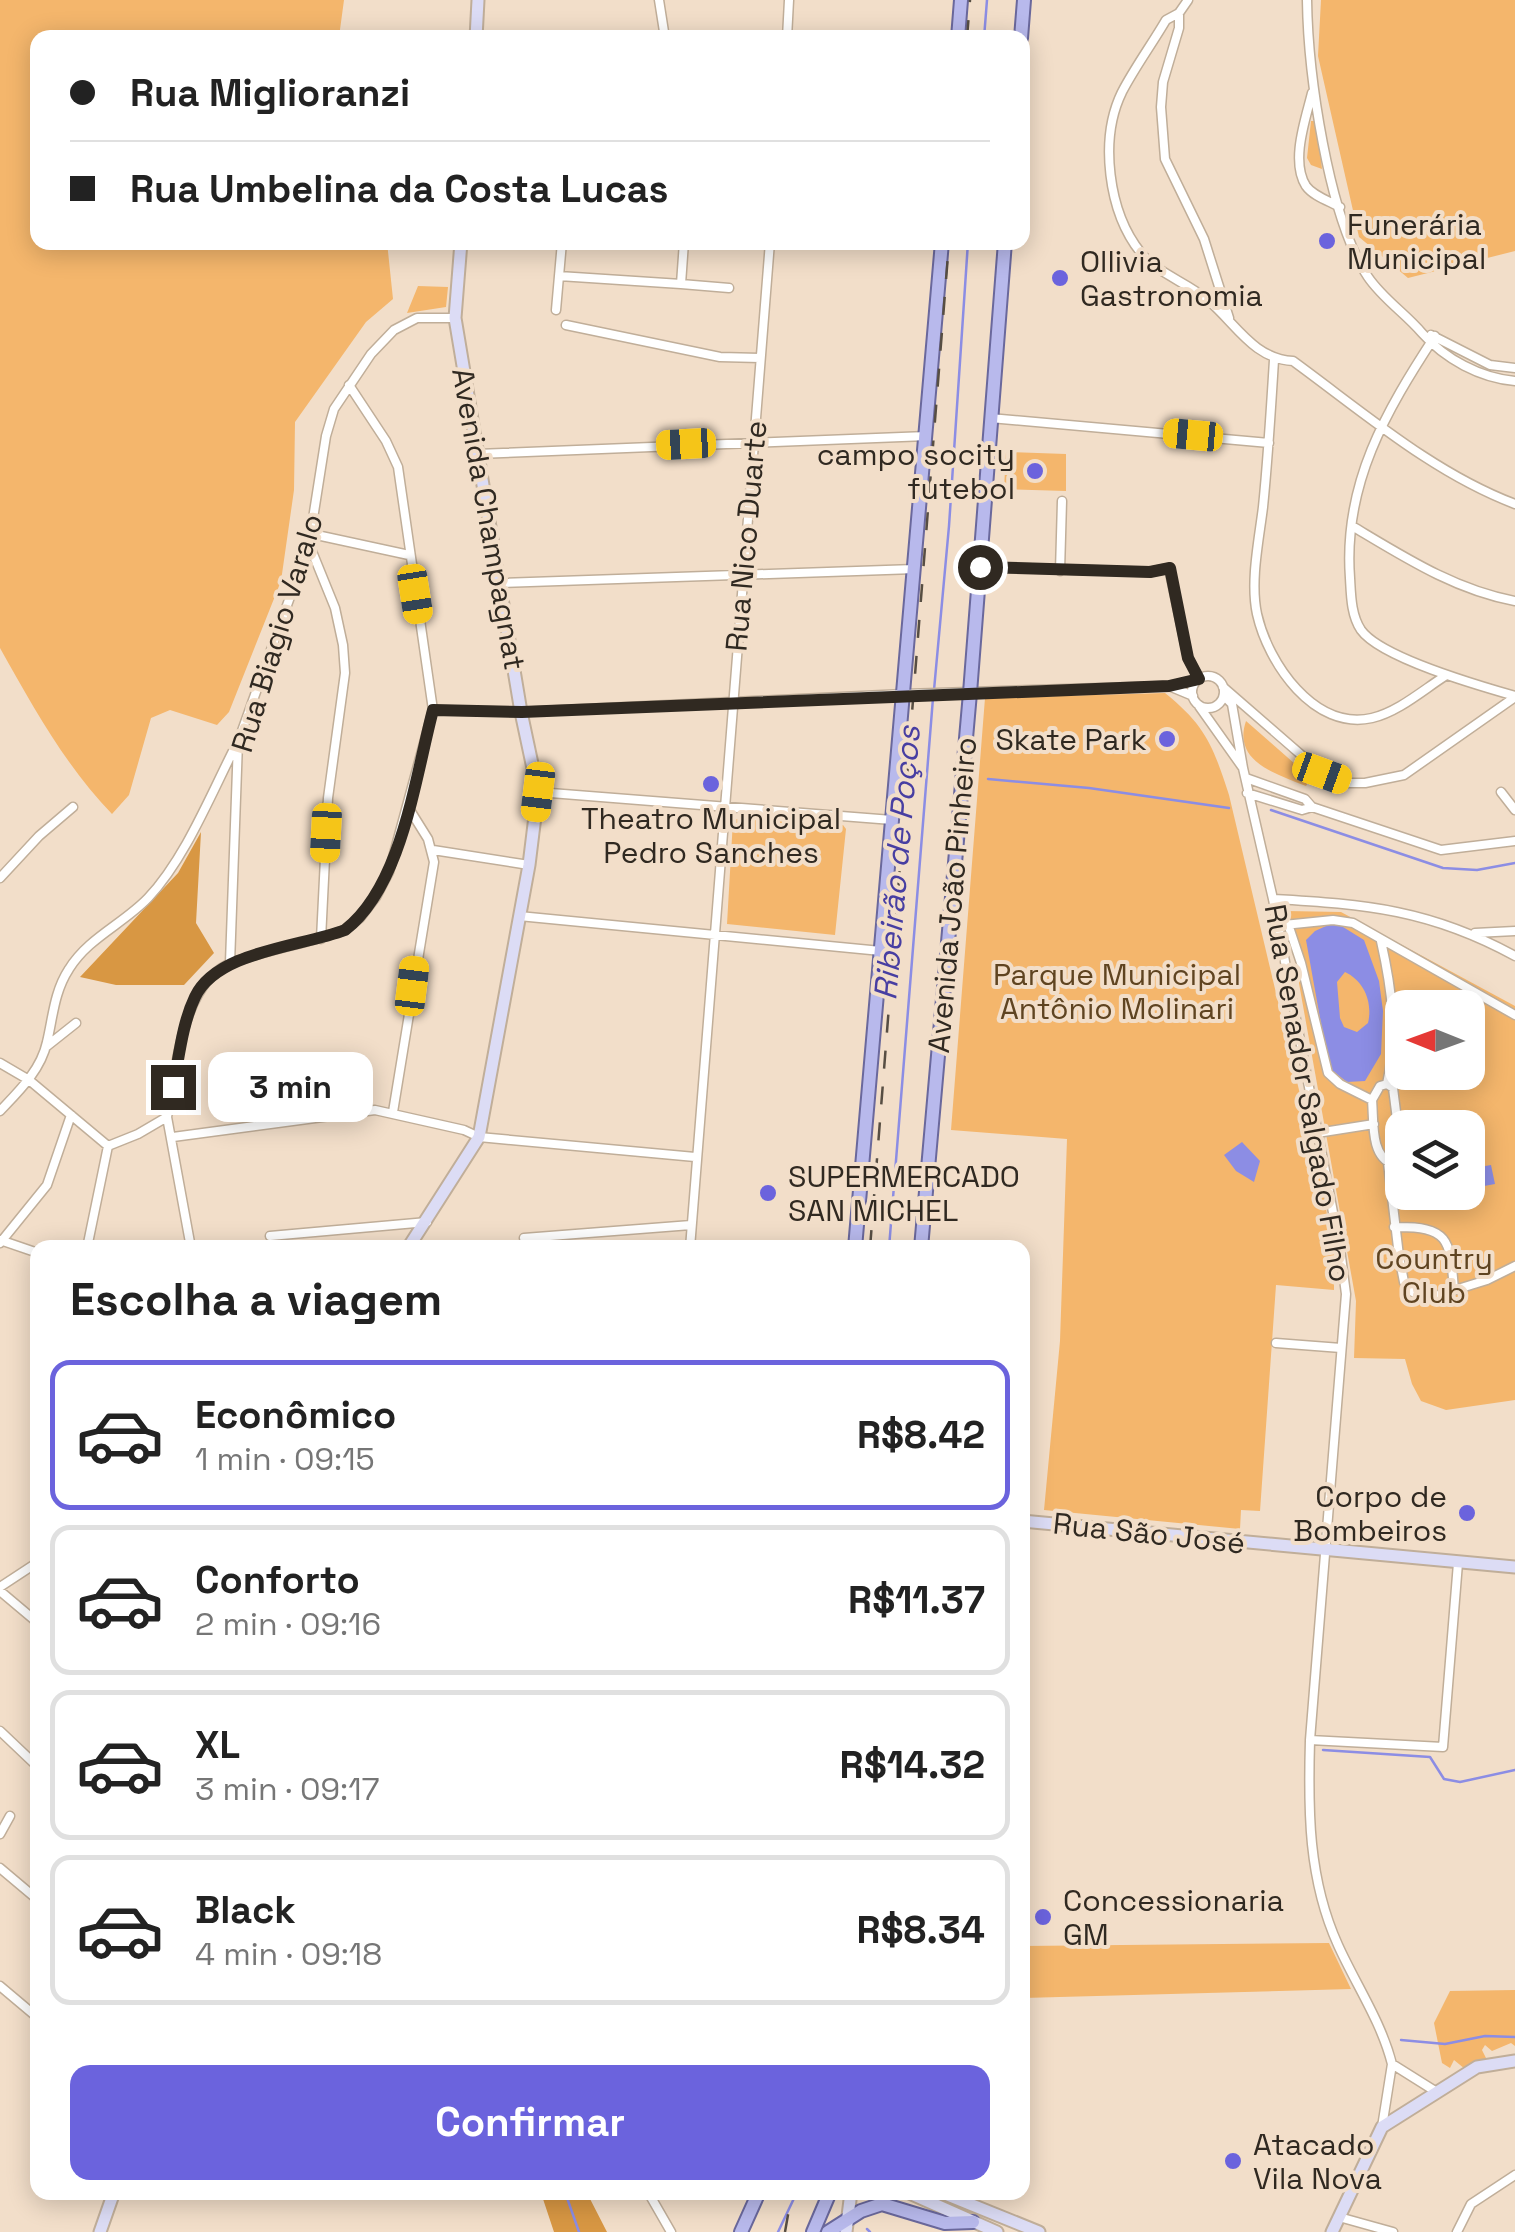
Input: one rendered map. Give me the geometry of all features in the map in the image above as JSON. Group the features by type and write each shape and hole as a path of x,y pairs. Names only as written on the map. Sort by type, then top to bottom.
{"main road":[{"path":"959,30 961,0"},
{"path":"1022,30 1024,0"},
{"path":"856,1240 941,250"},
{"name":"Avenida João Pinheiro","path":"922,1240 970,693 1003,250"},
{"path":"741,2232 756,2200"},
{"path":"813,2232 827,2200"},
{"path":"828,2232 847,2225 874,2206 890,2204 945,2223 973,2222"}],"street":[{"path":"476,30 478,0"},
{"path":"659,0 665,30"},
{"path":"787,30 789,0"},
{"path":"1188,0 1166,20 1120,95 1108,140 1123,226 1157,269 1188,284 1230,318 1248,342 1274,360 1292,362 1444,470 1515,504"},
{"path":"1307,0 1313,89 1352,248 1369,278 1422,333 1482,374 1515,382"},
{"path":"1178,13 1178,28 1163,82 1165,159 1204,239 1230,318"},
{"path":"1313,89 1300,151 1304,184 1312,193 1340,207"},
{"name":"Avenida Champagnat","path":"414,1240 479,1137 530,865 538,792 456,318 460,250"},
{"path":"556,310 561,250"},
{"path":"681,284 683,250"},
{"name":"Rua Nico Duarte","path":"690,1240 769,250"},
{"path":"559,276 730,288"},
{"name":"Rua Biagio Varalo","path":"230,963 238,742 311,539 326,436 334,409 394,330 417,318 456,318"},
{"path":"566,325 720,357 760,358"},
{"path":"1432,340 1490,365 1515,368"},
{"path":"1432,340 1380,424 1360,482 1348,558 1352,608 1362,631 1391,650 1445,676 1515,696"},
{"path":"1274,360 1256,578 1257,614 1276,661 1296,690 1318,707 1350,720 1373,718 1397,708 1445,676"},
{"path":"189,1240 167,1117 195,996 204,983 230,963 321,939 345,930 360,918 389,872 433,710 398,467 386,441 348,386"},
{"path":"990,418 1269,443"},
{"path":"477,454 927,436"},
{"path":"1060,571 1062,501"},
{"path":"1352,526 1479,594 1515,600"},
{"path":"321,939 328,798 345,673 335,608 311,539 410,555"},
{"path":"980,567 1150,572 1170,568 1188,658 1198,680 1192,696"},
{"path":"500,583 915,569"},
{"path":"433,710 522,712 1169,686 1213,676 1223,692 1322,773 1349,783 1365,783 1404,774 1515,696"},
{"path":"1169,686 1192,696 1244,773 1305,798 1312,807 1440,850 1515,841"},
{"path":"1199,706 1214,707 1223,692"},
{"name":"Rua Senador Salgado Filho","path":"1223,692 1232,704 1346,1294 1310,1740 1310,1832 1321,1898 1337,1942 1385,2036 1392,2064"},
{"path":"0,1111 29,1080 47,1046 56,997 67,972 83,948 134,910 167,875 238,742"},
{"path":"538,792 893,820"},
{"path":"1500,792 1515,810"},
{"path":"1247,793 1302,810 1312,807"},
{"path":"0,878 38,836 73,806"},
{"path":"393,1112 433,850 408,807"},
{"path":"433,850 530,865"},
{"path":"1272,900 1388,910 1432,918 1474,933 1515,956"},
{"path":"519,916 881,951"},
{"path":"1277,926 1314,920 1353,923 1515,1015"},
{"path":"1288,924 1328,1072 1340,1084 1372,1100"},
{"path":"1474,933 1515,931"},
{"path":"1381,940 1389,990"},
{"path":"47,1046 76,1023"},
{"path":"0,1063 29,1080 108,1146"},
{"path":"1385,1085 1372,1100 1379,1153 1385,1160"},
{"path":"173,1137 336,1113 393,1112 479,1137 696,1157"},
{"path":"30,1250 1,1241 47,1185 71,1115"},
{"path":"108,1146 167,1117"},
{"path":"1317,1133 1374,1124"},
{"path":"89,1240 108,1146"},
{"path":"1392,1210 1406,1287 1426,1298 1512,1270"},
{"path":"270,1236 427,1222"},
{"path":"524,1238 691,1225"},
{"path":"1394,1226 1433,1229 1445,1237 1454,1290"},
{"path":"1276,1343 1341,1348"},
{"name":"Rua São José","path":"1030,1522 1515,1567"},
{"path":"1310,1740 1443,1748 1458,1563"},
{"path":"30,1568 0,1589 30,1616"},
{"path":"0,1730 30,1759"},
{"path":"0,1834 10,1816"},
{"path":"0,1868 30,1893"},
{"path":"0,1986 30,2011"},
{"path":"1382,2126 1478,2066 1515,2061"},
{"path":"1332,2232 1382,2126 1392,2064 1436,2091"},
{"path":"1457,2232 1472,2204 1515,2175"},
{"path":"100,2232 111,2200"},
{"path":"653,2200 671,2232"},
{"path":"847,2225 849,2200"},
{"path":"925,2200 997,2232"},
{"path":"960,2200 1039,2232"},
{"path":"1339,2217 1392,2232"}],"green space":[{"path":"0,0 344,0 340,30 30,30 30,250 388,250 393,299 366,322 295,422 294,490 281,581 229,712 217,725 170,710 151,718 129,795 112,814 65,756 0,648"},
{"path":"1321,0 1515,0 1515,251 1408,278 1359,237 1318,56"},
{"path":"1311,121 1317,121 1322,169 1311,165 1307,158"},
{"path":"418,286 448,287 446,307 407,313"},
{"name":"campo socity futebol","path":"1006,452 1066,454 1066,491 1004,489"},
{"name":"Parque Municipal Antônio Molinari","path":"1165,693 1206,738 1229,795 1322,1187 1334,1253 1334,1290 1276,1285 1260,1511 1241,1510 1240,1529 1044,1510 1060,1341 1067,1139 951,1130 985,698"},
{"path":"1246,721 1311,778 1306,786 1271,771 1251,756 1243,735"},
{"path":"736,819 843,825 846,829 835,935 727,924"},
{"name":"Country Club","path":"1286,911 1341,912 1515,1006 1515,1400 1446,1410 1421,1401 1405,1359 1354,1358 1356,1301"},
{"path":"1329,1943 1351,1989 1030,1998 1030,1946"},
{"path":"1515,1990 1515,2046 1511,2043 1492,2051 1485,2045 1482,2050 1487,2060 1465,2069 1454,2060 1450,2068 1442,2063 1434,2023 1450,1991"}],"shaded area":[{"path":"201,832 196,923 214,953 184,985 116,985 80,977 178,873"},
{"path":"543,2200 591,2200 607,2232 554,2232"}],"water":[{"path":"1335,922 1364,940 1379,981 1383,1011 1381,1054 1365,1081 1347,1082 1329,1068 1306,940","holes":["1345,972 1366,993 1369,1007 1368,1023 1357,1032 1344,1027 1340,1018 1337,982"]},
{"path":"1242,1142 1260,1161 1254,1182 1236,1171 1224,1155"},
{"path":"1491,1165 1495,1184 1485,1186 1485,1166"}],"waterway":[{"name":"Ribeirão de Poços","path":"985,30 987,0"},
{"name":"Ribeirão de Poços","path":"934,690 967,250"},
{"name":"Ribeirão de Poços","path":"890,1240 933,698"},
{"path":"988,779 1089,788 1229,808"},
{"path":"1271,810 1443,868 1477,870 1515,863"},
{"path":"1323,1750 1430,1757 1444,1779 1460,1782 1515,1770"},
{"path":"1401,2040 1445,2044 1485,2036 1515,2037"},
{"path":"568,2200 579,2232"},
{"name":"Ribeirão de Poços","path":"778,2232 793,2200"},
{"path":"867,2229 870,2232"}],"railway":[{"path":"968,30 970,0"},
{"path":"871,1240 948,250"},
{"path":"785,2232 791,2200"}],"place":[{"name":"Funerária Municipal","path":"1327,241"},
{"name":"Ollivia Gastronomia","path":"1060,278"},
{"name":"campo socity futebol","path":"1035,471"},
{"name":"Skate Park","path":"1167,739"},
{"name":"Theatro Municipal Pedro Sanches","path":"711,784"},
{"name":"SUPERMERCADO SAN MICHEL","path":"768,1193"},
{"name":"Corpo de Bombeiros","path":"1467,1513"},
{"name":"Concessionaria GM","path":"1043,1917"},
{"name":"Atacado Vila Nova","path":"1233,2161"}],"route":[{"path":"173,1087 190,1009 213,974 230,963 345,930 376,897 398,844 433,710 522,712 1169,686 1199,679 1188,658 1170,568 1150,572 980,567"}]}
